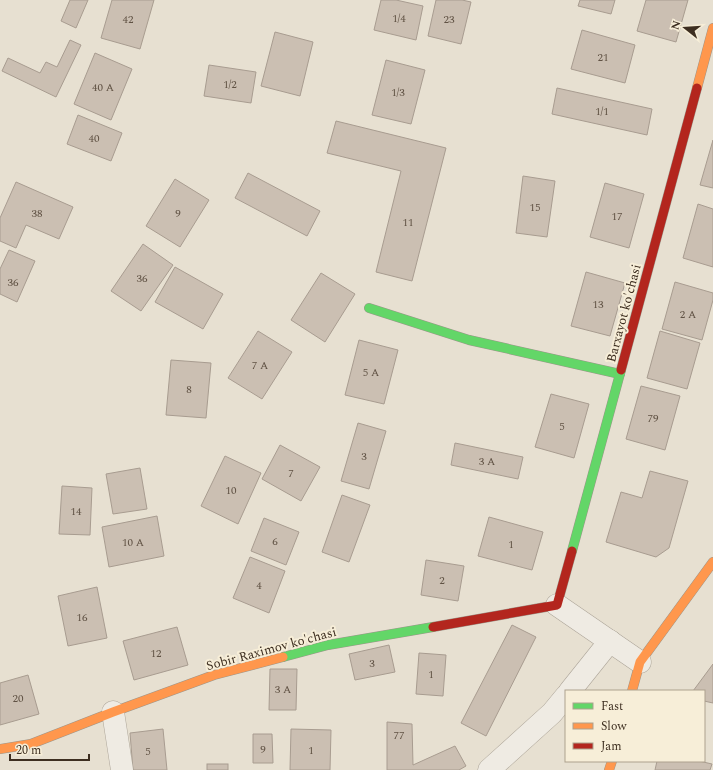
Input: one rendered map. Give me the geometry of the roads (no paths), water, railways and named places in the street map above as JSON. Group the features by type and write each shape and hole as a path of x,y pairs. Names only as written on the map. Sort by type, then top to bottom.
{"street":[{"name":"Barxayot ko'chasi","path":"557,605 713,28"},
{"path":"369,308 469,340 620,374"},
{"path":"632,690 640,662 713,562"},
{"path":"557,605 640,662"},
{"name":"Sobir Raximov ko'chasi","path":"0,749 31,744 214,675 328,645 557,605"},
{"path":"571,690 610,641"},
{"path":"489,770 552,713 565,697"},
{"path":"113,712 122,770"}]}
